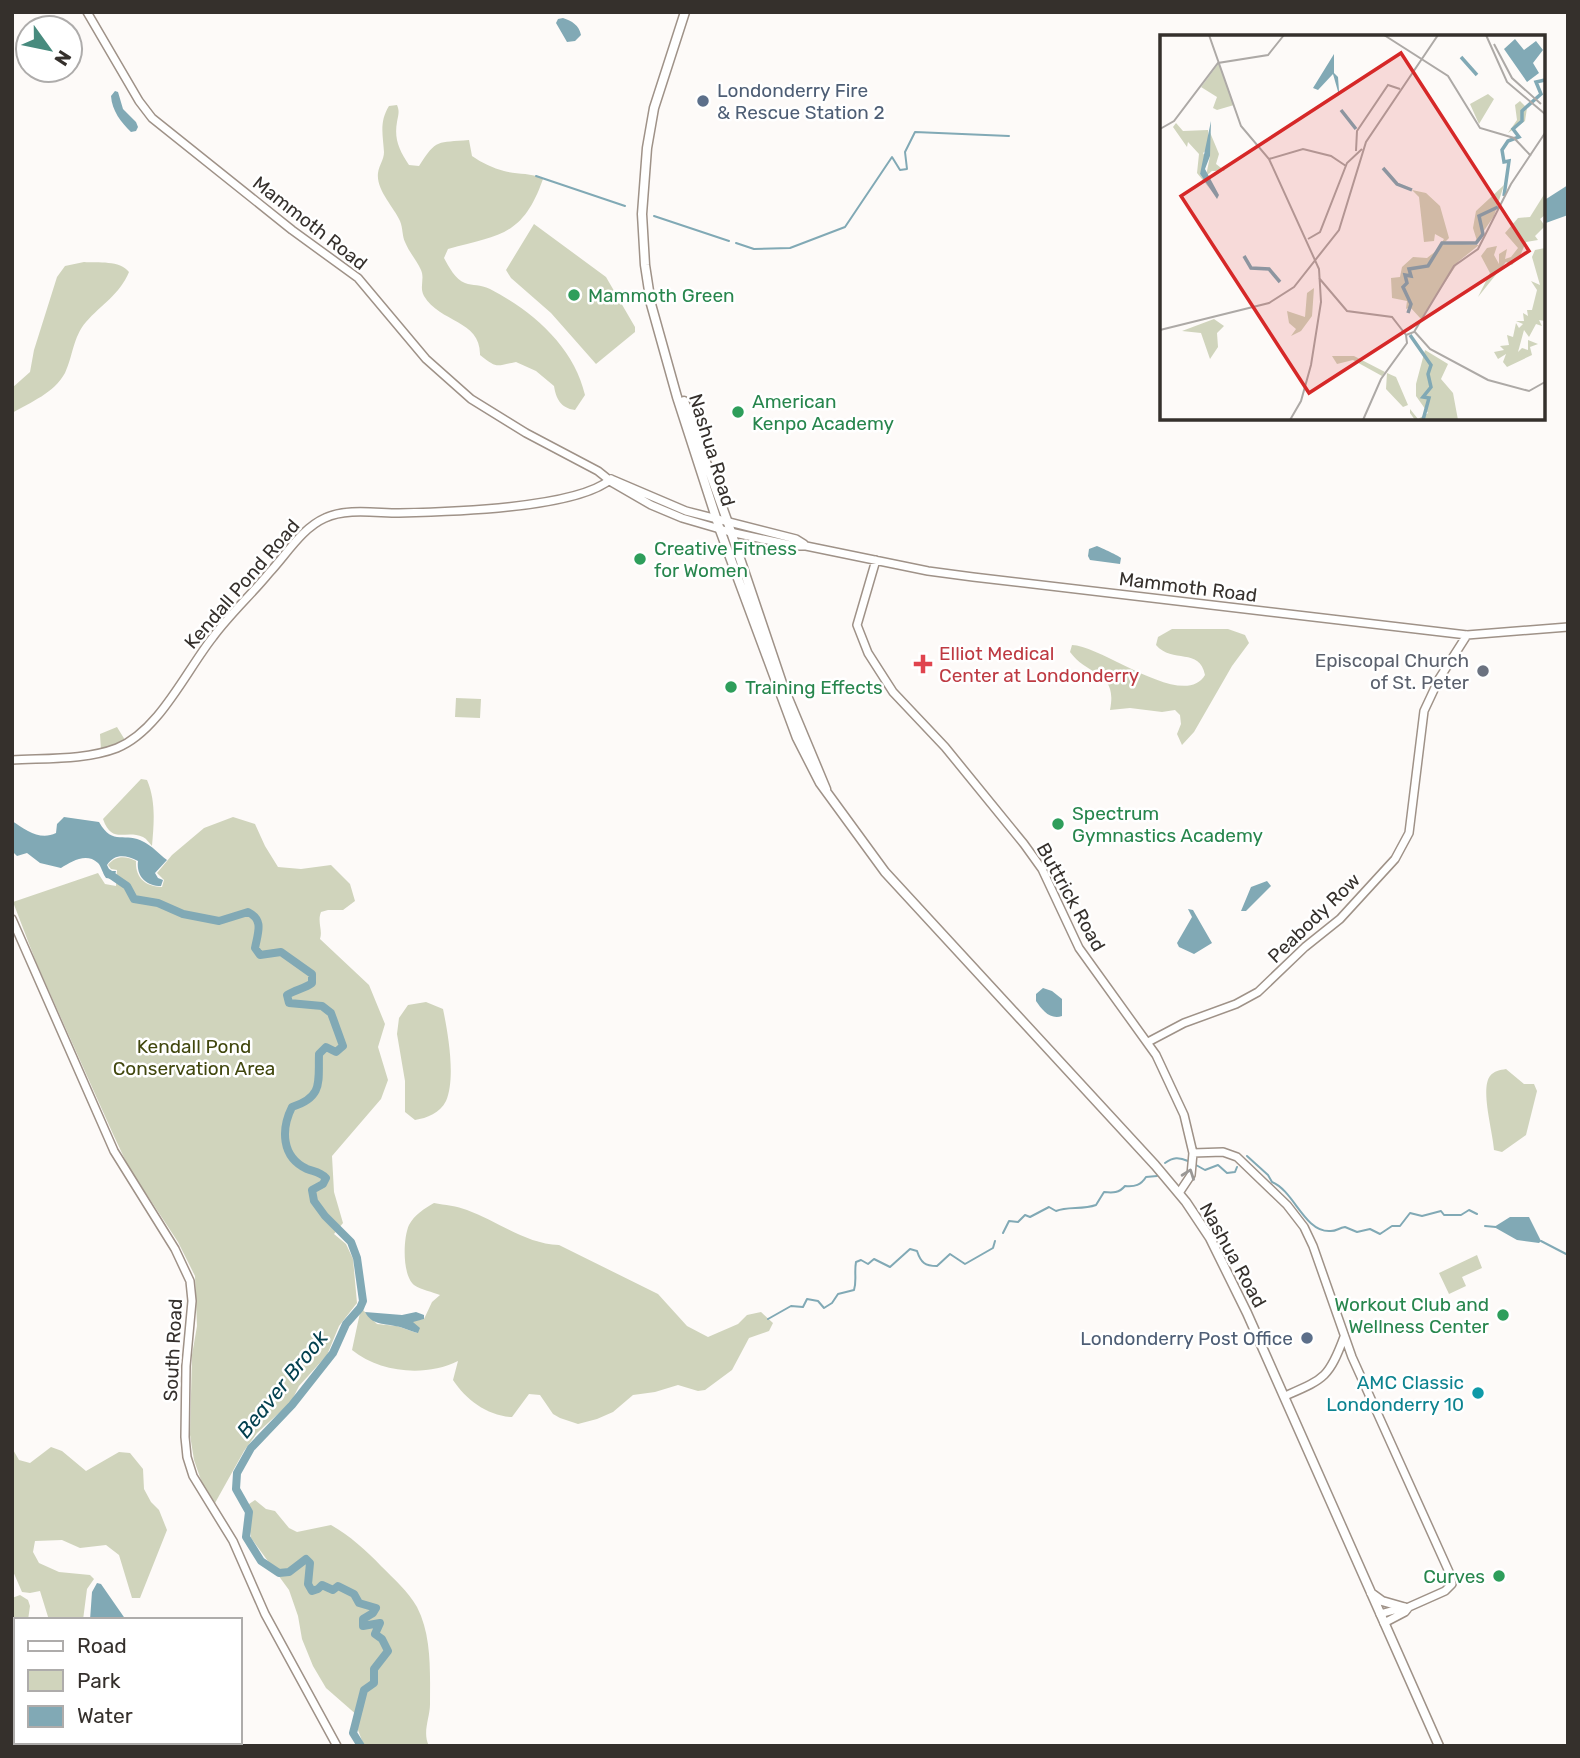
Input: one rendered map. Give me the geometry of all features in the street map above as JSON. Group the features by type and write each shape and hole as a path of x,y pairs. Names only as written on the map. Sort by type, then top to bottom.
{"main road":[{"name":"Nashua Road","path":"685,12 664,74 645,158 642,214 650,296 677,389 688,412 783,686 825,780 827,792"},
{"name":"Nashua Road","path":"677,389 677,397 720,530 797,737 820,783 885,872 1179,1193 1200,1222 1222,1261 1285,1396 1439,1746"},
{"path":"1371,1593 1382,1601 1406,1607"}],"street":[{"name":"Mammoth Road","path":"87,12 139,102 152,118 358,278 426,359 471,399 667,512 720,530 729,528"},
{"name":"Mammoth Road","path":"611,479 686,511 717,520 729,528 795,546 807,546 973,578 1467,635 1568,627"},
{"name":"Kendall Pond Road","path":"12,760 105,752 128,743 163,708 219,628 306,532 327,517 346,513 402,513 533,503 593,490 611,479"},
{"name":"Buttrick Road","path":"876,560 857,625 868,653 893,692 945,747 1036,860 1079,948 1148,1042 1184,1115 1193,1153 1191,1175 1179,1193"},
{"name":"Peabody Row","path":"1148,1042 1184,1023 1236,1004 1258,992 1305,947 1340,919 1395,859 1409,833 1424,711 1439,679 1467,635"},
{"name":"South Road","path":"12,919 114,1152 175,1249 190,1281 192,1301 186,1366 185,1437 193,1476 233,1541 260,1603 337,1746"},
{"path":"1193,1153 1223,1152 1237,1157 1291,1211 1309,1236 1344,1337 1452,1580 1452,1584 1445,1591 1382,1618"},
{"path":"1285,1396 1320,1380 1331,1369 1344,1337"},
{"path":"1337,1356 1353,1357"}],"green space":[{"path":"397,105 397,139 409,165 419,166 434,146 450,141 469,140 472,156 484,163 504,171 543,179 535,198 518,223 496,236 448,249 444,258 458,279 486,287 506,298 550,332 572,361 580,378 585,395 575,410 562,405 554,386 536,371 516,362 497,365 480,355 479,344 474,335 431,305 424,296 421,270 404,240 400,221 382,192 378,179 384,155 384,118 389,106"},
{"name":"Mammoth Green","path":"534,224 606,277 635,327 635,332 596,364 551,313 511,278 506,270"},
{"path":"84,262 114,264 129,272 115,293 82,328 68,367 60,380 42,396 12,413 12,388 30,372 34,350 57,277 65,266"},
{"path":"1172,629 1228,629 1245,635 1249,643 1232,666 1194,732 1182,745 1177,734 1181,724 1180,715 1175,710 1110,710 1110,688 1106,681 1070,652 1072,645 1086,648 1162,682 1180,686 1195,684 1205,675 1197,661 1162,651 1156,645 1158,637"},
{"path":"456,698 481,699 480,718 455,717"},
{"path":"117,727 125,740 101,750 100,734"},
{"path":"141,779 147,780 152,796 152,846 143,837 111,832 103,819"},
{"name":"Kendall Pond Conservation Area","path":"233,817 255,824 278,867 301,869 331,865 350,884 355,901 343,910 321,912 320,939 369,985 385,1024 378,1047 388,1080 381,1099 332,1156 334,1192 343,1223 334,1234 346,1244 353,1259 357,1303 339,1326 327,1355 299,1386 291,1402 257,1433 244,1451 215,1503 202,1483 194,1460 190,1435 192,1355 197,1326 195,1276 178,1242 128,1166 36,962 13,902 98,873 105,884 116,886 117,870 108,865 121,857 136,861 137,872 146,883 162,887 164,880 157,873 172,855 204,828"},
{"path":"426,1002 443,1009 450,1055 449,1091 446,1101 437,1112 415,1120 405,1112 405,1081 397,1034 399,1018 408,1005"},
{"path":"1506,1069 1524,1084 1534,1084 1537,1091 1526,1135 1502,1152 1494,1150 1486,1091 1490,1076"},
{"path":"434,1203 463,1209 535,1241 559,1245 658,1294 687,1326 708,1337 738,1324 747,1315 761,1312 773,1323 769,1331 749,1338 732,1370 705,1390 698,1391 678,1385 633,1395 613,1412 578,1424 553,1414 540,1395 529,1394 512,1417 494,1414 471,1400 453,1380 458,1361 432,1369 404,1370 376,1364 352,1350 361,1308 377,1324 397,1326 417,1333 412,1321 424,1319 432,1302 440,1295 414,1285 407,1273 405,1256 409,1225 417,1215"},
{"path":"1477,1255 1482,1268 1462,1277 1466,1286 1449,1294 1439,1273"},
{"path":"51,1447 62,1451 86,1471 119,1452 130,1453 143,1469 144,1489 159,1510 167,1530 140,1598 132,1598 119,1555 106,1545 80,1548 62,1540 35,1541 33,1552 39,1563 59,1572 90,1575 94,1579 87,1589 83,1618 48,1618 40,1591 22,1592 12,1569 12,1448 19,1460 30,1463"},
{"path":"255,1500 266,1509 275,1511 289,1528 297,1532 331,1525 338,1529 370,1554 413,1601 422,1618 429,1654 430,1704 426,1736 429,1746 364,1746 358,1730 358,1716 326,1688 302,1639 289,1590 251,1538 246,1506"},
{"path":"20,1595 28,1600 30,1606 28,1618 14,1618 14,1665 12,1657 12,1598"},
{"path":"26,1744 182,1744 182,1746 25,1746"}],"water":[{"path":"563,18 579,29 581,35 575,41 567,42 556,23"},
{"path":"115,91 118,92 123,109 136,122 136,131 131,132 115,111 111,96"},
{"path":"1568,185 1568,215 1545,223 1545,200"},
{"path":"1097,546 1121,558 1120,564 1090,560 1089,549"},
{"path":"64,817 99,822 109,834 137,839 150,846 167,860 155,873 163,880 161,886 143,879 138,861 129,857 117,857 107,865 110,871 116,871 114,879 106,878 98,863 89,858 79,859 61,868 40,863 27,853 17,856 12,851 12,821 44,836 56,833 57,824"},
{"path":"1267,881 1271,886 1246,911 1241,911 1251,887"},
{"path":"1188,909 1193,910 1212,943 1194,954 1179,947 1177,943 1192,917"},
{"path":"1043,988 1062,999 1062,1016 1050,1015 1036,1001 1036,994"},
{"path":"1510,1217 1529,1217 1541,1241 1517,1240 1494,1227"},
{"path":"365,1312 402,1315 416,1312 424,1315 424,1319 413,1322 420,1328 418,1333 374,1321"},
{"path":"97,1583 101,1584 125,1618 90,1618 92,1592"}],"waterway":[{"path":"736,243 754,249 790,248 845,227 892,157 900,170 907,169 905,152 915,132 1009,136"},
{"path":"536,176 625,206"},
{"path":"654,216 729,241"},
{"name":"Beaver Brook","path":"108,873 127,886 134,899 158,903 183,914 219,921 248,912 253,915 259,927 255,948 260,955 281,952 312,974 312,983 287,995 289,1003 322,1006 331,1013 343,1046 336,1052 326,1047 319,1054 317,1087 310,1098 292,1107 285,1133 288,1150 298,1164 326,1178 323,1184 312,1190 314,1201 351,1242 357,1258 363,1301 346,1324 333,1353 292,1405 251,1448 237,1473 236,1489 249,1512 246,1537 261,1561 279,1573 289,1572 306,1559 310,1563 308,1584 312,1591 322,1585 333,1590 338,1586 354,1594 359,1603 376,1608 363,1619 363,1626 380,1623 375,1634 382,1639 388,1651 374,1669 374,1683 364,1690 353,1733 361,1746"},
{"path":"1247,1156 1272,1182 1287,1193 1306,1218 1320,1229 1331,1231 1345,1227 1357,1232 1370,1229 1380,1234 1392,1226 1400,1226 1410,1213 1422,1216 1441,1211 1444,1215 1461,1215 1469,1210 1477,1214"},
{"path":"1165,1163 1176,1158 1188,1161"},
{"path":"1196,1165 1205,1170 1218,1165 1227,1173 1235,1172 1237,1167"},
{"path":"1003,1233 1009,1221 1018,1222 1025,1215 1030,1217 1049,1207 1056,1211 1096,1205 1104,1192 1116,1192 1125,1186 1137,1185 1146,1177 1157,1176"},
{"path":"1485,1226 1496,1227"},
{"path":"768,1319 791,1306 803,1307 807,1299 818,1301 824,1308 832,1303 838,1294 854,1290 856,1262 861,1260 868,1264 874,1259 890,1267 910,1249 917,1251 922,1261 929,1265 937,1266 950,1254 965,1264 993,1248 995,1241"},
{"path":"1541,1241 1568,1255"}],"place":[{"name":"Londonderry Fire & Rescue Station 2","path":"703,101"},
{"name":"Mammoth Green","path":"574,295"},
{"name":"American Kenpo Academy","path":"738,412"},
{"name":"Creative Fitness for Women","path":"640,559"},
{"name":"Elliot Medical Center at Londonderry","path":"923,664"},
{"name":"Episcopal Church of St. Peter","path":"1483,671"},
{"name":"Training Effects","path":"731,687"},
{"name":"Spectrum Gymnastics Academy","path":"1058,824"},
{"name":"Workout Club and Wellness Center","path":"1503,1315"},
{"name":"Londonderry Post Office","path":"1307,1338"},
{"name":"AMC Classic Londonderry 10","path":"1478,1393"},
{"name":"Curves","path":"1499,1576"}]}
